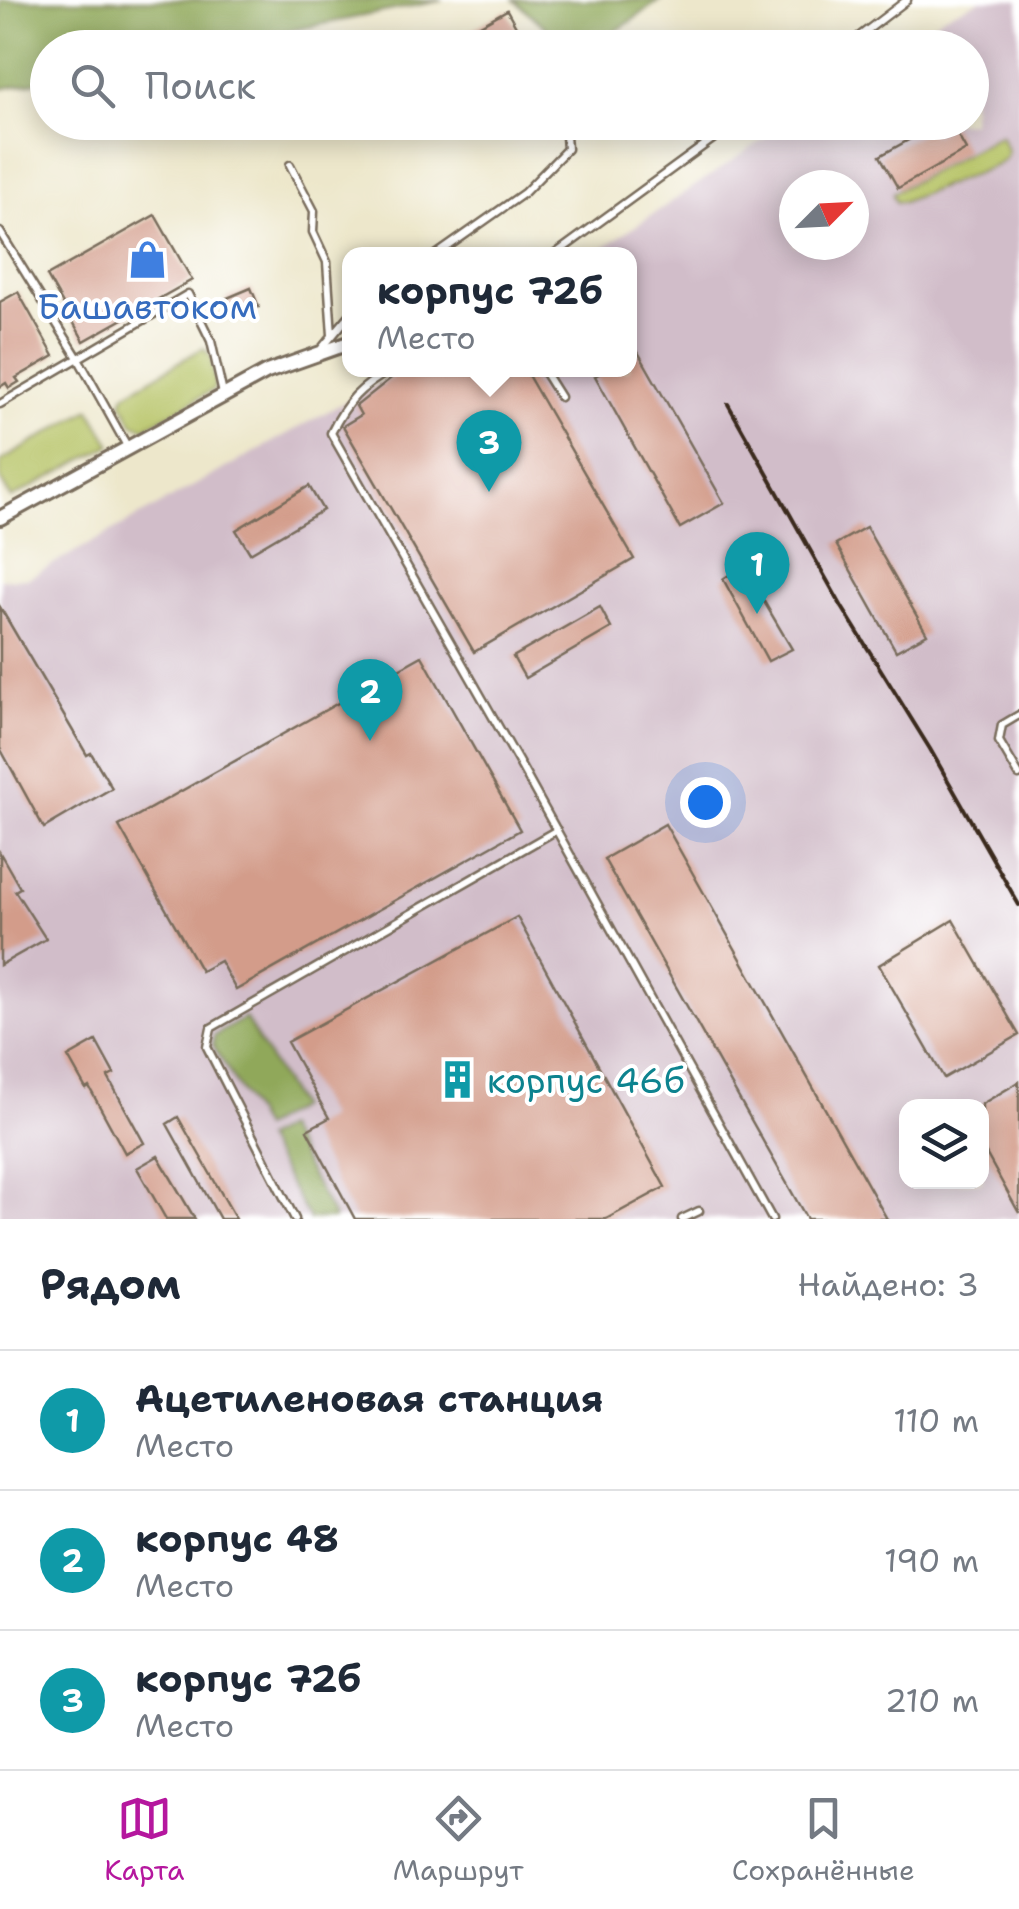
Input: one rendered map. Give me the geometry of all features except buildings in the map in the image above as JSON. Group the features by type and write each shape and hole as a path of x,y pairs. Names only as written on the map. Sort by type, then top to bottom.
{"street":[{"path":"0,516 224,394 287,363 342,346"}],"lane":[{"path":"868,30 907,0"},
{"path":"446,247 524,193 567,149 566,140"},
{"path":"564,247 711,140"},
{"path":"290,166 314,211 313,232 327,262 332,335"},
{"path":"0,232 78,358 127,448"},
{"path":"0,404 188,294 211,341 224,394"},
{"path":"318,353 342,324"},
{"path":"378,377 364,385 330,433 557,830 772,1219"},
{"path":"547,377 560,398"},
{"path":"1019,715 1002,726 999,741 1019,775"},
{"path":"295,1219 207,1047 212,1028 557,830"},
{"path":"682,1219 699,1211"}],"shaded area":[{"path":"981,0 1019,0 1019,1219 0,1219 0,579 28,578 389,377 637,377 637,247 604,247 763,140 989,140 989,30 923,30 945,15"}],"green space":[{"path":"0,0 443,0 293,30 30,30 30,83 0,89"},
{"path":"514,0 660,0 617,30 548,30"},
{"path":"1000,135 1008,152 997,165 896,202 893,193"},
{"path":"203,348 211,355 213,390 144,428 133,423 122,402 125,394"},
{"path":"90,409 111,445 11,498 0,479 0,462"},
{"path":"245,1018 298,1107 262,1128 213,1045 214,1036"},
{"path":"285,1128 334,1218 309,1219 264,1139"}],"railway":[{"path":"728,404 842,607 930,749 1019,905"}],"place":[{"name":"Башавтоком","path":"147,259"},
{"name":"корпус 72б","path":"489,492"},
{"name":"Ацетиленовая станция","path":"757,614"},
{"name":"корпус 48","path":"370,741"},
{"name":"корпус 46б","path":"457,1080"}]}
